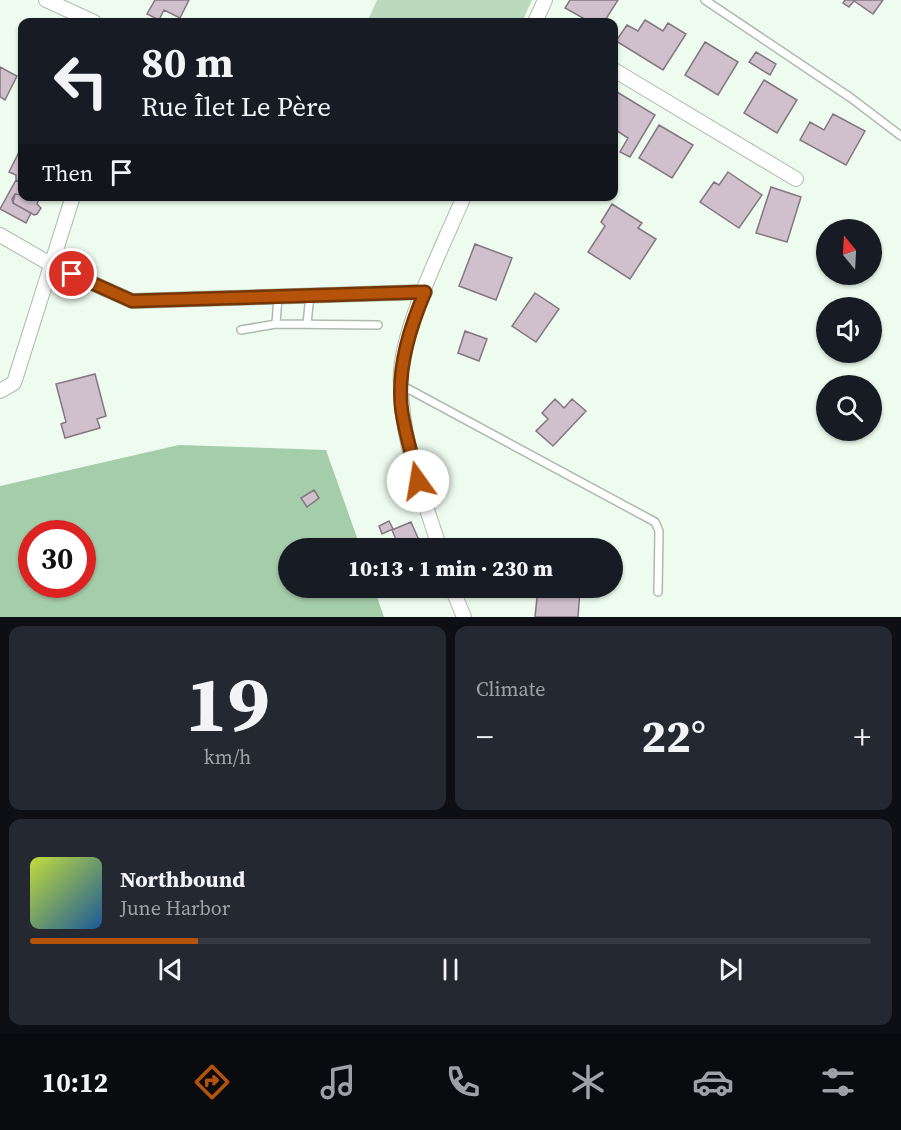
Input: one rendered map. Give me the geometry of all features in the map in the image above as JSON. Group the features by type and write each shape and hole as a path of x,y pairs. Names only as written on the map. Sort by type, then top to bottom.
{"street":[{"path":"46,0 85,18"},
{"path":"538,18 545,0"},
{"path":"618,72 796,178"},
{"path":"0,391 14,383 71,201"},
{"path":"436,538 418,481 401,405 401,369 412,322 462,201"},
{"path":"0,235 52,265 132,301 425,292"},
{"path":"456,598 464,617"}],"lane":[{"path":"705,0 813,72 901,136"},
{"path":"276,324 278,296"},
{"path":"307,324 310,296"},
{"path":"241,330 276,324 378,325"},
{"path":"401,385 656,522 660,531 658,592"}],"green space":[{"path":"377,0 532,0 524,18 369,18"},
{"path":"179,445 326,450 357,538 278,538 278,598 377,598 384,617 0,617 0,486"}],"building":[{"path":"155,0 189,0 180,18 164,10 160,18 147,14"},
{"path":"570,0 618,0 607,18 583,18 565,8"},
{"path":"845,0 883,0 873,14 854,1 849,7 843,3"},
{"path":"645,20 663,31 668,23 686,34 663,70 618,42 618,38 627,25 638,31"},
{"path":"705,42 738,62 718,95 685,75"},
{"path":"756,52 776,64 770,75 749,62"},
{"path":"0,67 17,76 5,100 0,97"},
{"path":"764,80 797,100 777,133 744,113"},
{"path":"618,93 655,115 630,157 620,152 628,138 618,132"},
{"path":"833,114 865,131 846,165 800,140 810,122 824,130"},
{"path":"659,125 693,145 672,178 639,158"},
{"path":"18,154 18,181 16,175 9,172"},
{"path":"728,172 762,195 739,228 700,202 714,182 719,185"},
{"path":"16,180 18,181 18,194 15,194 12,199 13,203 31,213 26,223 0,209"},
{"path":"771,187 801,197 787,242 756,233"},
{"path":"15,194 18,194 18,201 38,201 37,204 41,208 37,214 34,215 13,203"},
{"path":"612,204 642,223 638,228 656,239 630,279 588,252 605,226 601,222"},
{"path":"475,244 512,258 496,300 459,286"},
{"path":"535,293 559,309 536,342 512,326"},
{"path":"465,331 487,339 479,361 458,353"},
{"path":"95,374 106,416 97,419 100,428 65,438 61,424 66,422 56,384"},
{"path":"555,399 564,408 572,399 586,411 553,446 536,431 548,419 542,413"},
{"path":"314,490 319,498 307,507 301,498"},
{"path":"389,521 393,529 382,534 379,526"},
{"path":"411,522 418,538 395,538 392,530"},
{"path":"537,598 579,598 578,617 535,617"}],"route":[{"path":"72,274 132,301 425,292 412,322 401,369 401,405 418,481"}]}
